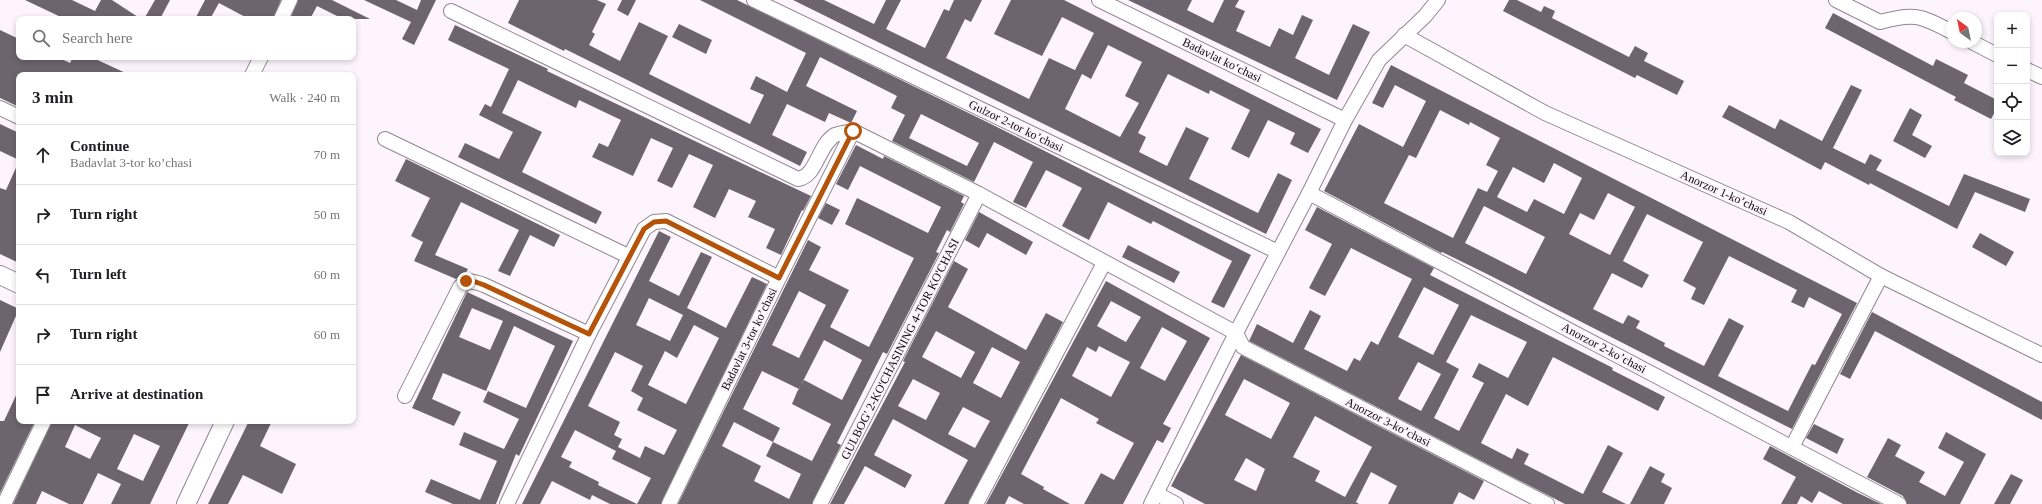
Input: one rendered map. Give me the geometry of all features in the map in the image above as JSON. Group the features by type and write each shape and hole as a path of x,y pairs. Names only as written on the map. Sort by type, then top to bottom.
{"street":[{"path":"282,16 290,0"},
{"name":"Gulzor 2-tor koʼchasi","path":"754,0 1278,252"},
{"name":"Badavlat koʻchasi","path":"1099,0 1345,120"},
{"path":"1176,504 1154,499 1236,333 1309,193 1345,120 1379,60 1425,16 1438,0"},
{"path":"1836,0 1880,22 1900,16 1922,17 1946,29"},
{"path":"451,11 798,179 804,178 808,174 822,148 835,136 853,131 979,194 1104,263 1236,333"},
{"name":"Аnorzor 1-koʼchasi","path":"1404,35 1544,112 1789,222 1882,276 2042,355"},
{"path":"1982,47 1994,53"},
{"path":"254,72 260,60"},
{"path":"2030,71 2042,77"},
{"path":"0,108 16,116"},
{"name":"Badavlat 3-tor koʼchasi","path":"669,504 779,278 853,131"},
{"path":"385,139 628,256"},
{"name":"Аnorzor 2-koʼchasi","path":"1309,193 1899,504"},
{"name":"GULBOG' 2-KO'CHASINING 4-TOR KO'CHASI","path":"820,504 979,194"},
{"path":"507,504 589,334 628,256 644,229 654,222 666,221 779,278"},
{"path":"976,504 1104,263"},
{"path":"0,276 16,283"},
{"path":"1792,447 1882,276"},
{"path":"405,396 460,286 466,281 473,281 484,285 589,334"},
{"name":"Аnorzor 3-koʼchasi","path":"1236,333 1243,347 1547,504"},
{"path":"4,504 43,424"},
{"path":"186,504 224,424"}],"building":[{"path":"25,0 72,0 95,11 101,0 112,0 136,16 59,16"},
{"path":"155,0 170,0 162,16 146,16"},
{"path":"205,0 281,0 274,16 243,16 219,3 212,16 197,16"},
{"path":"298,0 332,0 370,19 356,19 356,16 337,16 317,6 312,16 291,16"},
{"path":"364,0 396,0 417,10 421,0 436,0 414,45 402,39 411,22"},
{"path":"519,0 597,0 606,4 592,32 595,34 589,45 620,61 639,22 668,36 649,74 750,124 764,95 750,89 756,76 787,92 806,53 700,0 737,0 989,123 1251,255 1224,308 1211,302 1232,261 1153,221 1151,224 1108,202 1089,240 1062,226 1082,188 1046,170 1026,208 1013,202 1033,162 994,142 974,182 892,141 905,115 891,108 897,96 820,57 806,86 857,111 851,123 829,113 825,122 787,104 772,135 807,152 800,166 565,49 564,51 508,23","holes":["921,114 979,143 967,166 909,138"]},
{"path":"622,0 636,0 628,16 617,10"},
{"path":"793,0 824,0 874,24 886,0 901,0 886,29 925,48 944,9 949,11 954,0 982,0 971,22 965,19 946,58 1029,99 1049,58 1077,71 1075,70 1094,33 1062,17 1042,56 994,34 1011,0 1064,0 1321,129 1308,153 1290,144 1295,133 1268,120 1249,158 1231,149 1250,110 1210,90 1209,94 1168,74 1138,133 1146,137 1139,152 1167,166 1186,127 1209,138 1189,179 1258,213 1278,173 1292,180 1266,234","holes":["1108,45 1142,62 1125,96 1139,103 1120,137 1065,109 1082,74 1091,79"]},
{"path":"1128,0 1192,0 1187,10 1213,23 1224,0 1239,0 1235,7 1245,11 1236,31 1270,47 1279,28 1293,35 1302,15 1313,20 1295,58 1329,75 1353,24 1370,32 1337,100"},
{"path":"1509,0 1517,0 1541,12 1544,6 1555,11 1552,18 1629,57 1635,46 1648,53 1644,61 1684,81 1677,95 1637,75 1635,78 1503,11"},
{"path":"1833,13 1933,66 1936,59 1968,75 1964,83 1994,98 1994,114 1991,119 1954,100 1956,97 1825,28"},
{"path":"679,24 712,40 706,54 672,37"},
{"path":"455,25 548,69 547,71 811,196 803,211 802,210 781,255 766,248 775,229 748,217 756,201 729,189 715,218 693,207 713,165 689,154 672,188 657,181 673,148 651,138 633,176 592,157 599,143 608,147 621,120 579,100 576,108 518,80 502,113 542,132 522,172 602,212 596,224 458,157 465,143 499,159 513,132 479,115 485,104 491,107 509,69 448,40"},
{"path":"0,30 16,38 16,60 64,60 70,63 72,60 98,60 124,72 16,72 16,106 0,98"},
{"path":"1391,65 1857,303 1792,429 1487,274 1442,252 1441,253 1324,191 1359,124 1403,147 1426,101 1395,85 1383,108 1372,103","holes":["1440,110 1469,125 1470,122 1500,138 1486,165 1498,171 1487,192 1478,188 1453,238 1384,203 1409,155 1416,158","1554,163 1582,178 1564,214 1534,199 1527,212 1497,197 1513,167 1544,183","1608,193 1635,207 1610,255 1569,234 1580,213 1594,220","1484,206 1545,237 1526,274 1465,243","1647,214 1703,242 1683,281 1696,288 1691,299 1704,305 1729,256 1797,290 1791,302 1804,308 1809,297 1842,314 1815,365 1812,364 1788,411 1718,376 1744,326 1729,318 1704,366 1664,346 1665,343 1636,328 1640,321 1628,315 1623,324 1593,309 1612,273 1642,288 1649,275 1623,261"]},
{"path":"1851,85 1862,90 1833,148 1865,164 1870,154 1882,160 1876,170 1949,206 1964,174 2030,199 2025,212 1975,192 1957,229 1870,183 1869,185 1825,162 1821,170 1722,117 1729,105 1775,129 1780,119 1822,141"},
{"path":"1910,108 1922,115 1912,135 1932,146 1925,158 1893,141"},
{"path":"0,124 16,132 16,159 0,151"},
{"path":"856,145 883,159 884,156 964,196 961,202 964,204 950,232 947,230 936,252 939,253 887,354 883,352 837,443 841,445 812,504 678,504 808,240 821,247 809,270 849,290 830,327 869,347 914,258 845,224 857,198 928,233 941,207 860,166 848,190 836,184","holes":["799,291 826,305 799,358 772,345","824,340 862,360 842,400 804,380","762,371 799,389 792,404 831,424 812,461 773,442 780,428 743,409","734,422 773,442 766,456 801,474 789,499 754,481 761,466 722,446"]},
{"path":"406,159 560,235 554,247 530,235 510,276 498,271 519,230 461,202 435,255 468,269 465,274 456,279 414,261 423,242 411,236 430,198 395,181"},
{"path":"16,168 16,262 0,254 0,188 6,190"},
{"path":"826,203 840,210 832,225 818,218"},
{"path":"1317,207 1434,268 1430,275 1613,368 1612,370 1665,397 1658,411 1553,357 1528,406 1506,394 1481,443 1512,459 1517,448 1529,454 1524,464 1583,494 1608,445 1623,453 1602,492 1626,504 1565,504 1249,341 1257,324 1293,343 1310,310 1321,316 1304,349 1347,371 1354,358 1360,361 1371,341 1378,345 1412,279 1351,248 1325,296 1309,288 1332,244 1305,230","holes":["1424,287 1459,305 1433,355 1398,337","1471,315 1527,342 1508,378 1479,363 1472,377 1484,383 1459,431 1434,418 1459,369 1446,362","1418,362 1441,374 1421,411 1398,399"]},
{"path":"979,212 1033,242 1026,255 987,233 979,248 965,240"},
{"path":"659,231 671,237 649,281 679,296 701,252 712,257 687,308 726,328 752,277 767,284 661,504 637,504 610,504 592,495 590,500 552,481 540,504 522,504","holes":["649,298 683,315 670,341 636,325","694,325 719,338 686,404 648,385 665,351 677,358","615,352 643,366 631,391 643,398 637,410 677,430 664,455 645,446 640,458 618,447 622,439 614,435 620,422 588,406","575,430 616,451 612,459 651,478 637,504 598,485 599,482 569,467 572,462 561,457"]},
{"path":"1980,233 2014,252 2006,266 1972,247"},
{"path":"1128,245 1180,272 1174,283 1122,257"},
{"path":"954,261 968,269 948,307 1026,350 1046,313 1063,322 968,504 944,504 968,460 893,419 874,455 912,475 905,488 865,466 844,504 830,504 905,362 903,361","holes":["936,331 975,352 961,378 922,357","992,347 1020,362 1001,398 973,383","913,379 940,393 926,420 898,406","963,407 990,421 975,448 948,434"]},
{"path":"1106,281 1210,338 1163,424 1171,428 1163,443 1157,440 1123,504 1084,504 1101,473 1114,480 1134,443 1096,423 1099,419 1061,398 1021,474 1044,487 1043,489 1070,504 1024,504 1009,496 1005,504 986,504","holes":["1111,301 1141,317 1126,342 1097,326","1162,327 1187,341 1165,381 1140,368","1099,346 1130,362 1111,397 1072,376 1087,347 1096,352"]},
{"path":"467,292 573,341 519,456 516,454 496,504 453,504 425,492 431,479 480,500 497,461 459,445 464,432 504,449 519,419 483,402 488,391 526,408 555,346 514,326 486,391 443,373 432,399 461,412 454,426 412,408","holes":["472,308 503,321 490,350 459,337"]},
{"path":"0,300 16,308 16,316 0,352"},
{"path":"1872,312 2042,402 2042,420 1875,331 1850,379 1840,374"},
{"path":"1241,355 1484,481 1474,500 1459,492 1453,504 1388,504 1397,486 1371,472 1356,502 1359,504 1205,504 1171,486","holes":["1244,379 1290,403 1271,439 1225,415","1315,416 1372,447 1345,497 1315,481 1320,471 1293,457","1246,458 1265,469 1256,491 1234,480"]},
{"path":"16,395 16,424 34,424 0,493 0,421 4,421"},
{"path":"51,424 189,424 150,504 111,504 121,484 98,473 83,504 69,504 42,491 36,504 13,504","holes":["75,425 101,438 90,459 65,447","134,434 160,446 143,481 117,469"]},
{"path":"248,424 271,424 260,446 296,464 282,494 243,475 228,504 208,504"},
{"path":"1814,424 1844,439 1837,454 1806,438"},
{"path":"1946,432 1986,454 1960,504 1907,504 1903,496 1867,477 1888,438 1901,445 1895,456 1925,472 1919,482 1945,496 1964,462 1938,448"},
{"path":"1770,446 1881,504 1843,504 1819,491 1812,503 1801,496 1797,504 1781,504 1796,477 1763,459"},
{"path":"1650,466 1665,474 1661,482 1672,488 1664,504 1630,504"},
{"path":"2011,474 2023,480 2010,504 1994,504"}],"route":[{"path":"466,281 473,281 484,285 589,334 628,256 644,229 654,222 666,221 779,278 853,131"}]}
